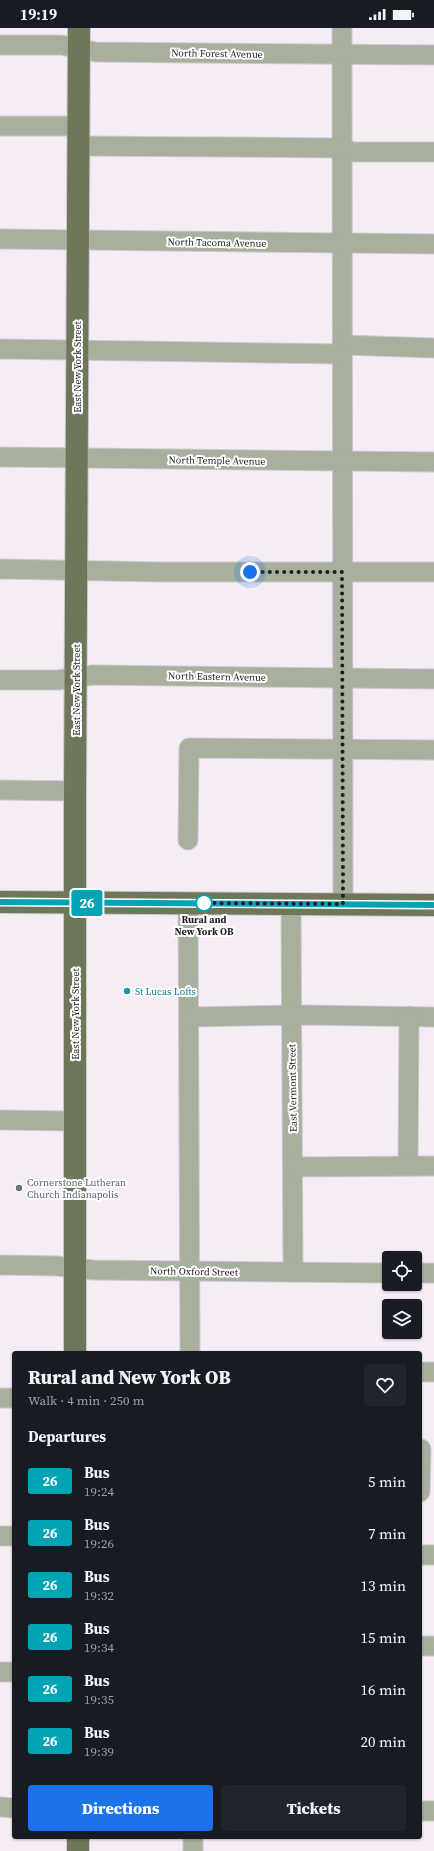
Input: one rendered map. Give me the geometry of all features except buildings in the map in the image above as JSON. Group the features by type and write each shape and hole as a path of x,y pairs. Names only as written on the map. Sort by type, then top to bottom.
{"main road":[{"name":"East New York Street","path":"75,1351 75,791 79,38"},
{"path":"0,902 434,905"},
{"path":"78,1839 78,1851"}],"street":[{"path":"342,28 343,904"},
{"name":"North Forest Avenue","path":"0,45 61,45 79,38 96,52 434,55"},
{"path":"0,126 79,136 342,148 353,152 434,152"},
{"name":"North Tacoma Avenue","path":"0,239 434,244"},
{"path":"0,349 342,350 434,348"},
{"name":"North Temple Avenue","path":"0,457 434,462"},
{"path":"0,569 342,572 363,570 434,572"},
{"name":"North Eastern Avenue","path":"0,680 58,680 93,675 434,679"},
{"path":"188,840 189,748 434,750"},
{"path":"0,790 75,791"},
{"path":"188,903 190,1351"},
{"name":"East Vermont Street","path":"291,904 293,1272"},
{"path":"189,1017 291,1015 434,1017"},
{"path":"408,1166 409,1016"},
{"path":"0,1120 75,1121"},
{"path":"292,1167 434,1166"},
{"name":"North Oxford Street","path":"0,1265 57,1266 93,1270 382,1273"},
{"path":"422,1273 434,1273"},
{"path":"422,1372 434,1372"},
{"path":"0,1398 12,1398"},
{"path":"422,1475 425,1449"},
{"path":"0,1536 12,1536"},
{"path":"422,1555 434,1555"},
{"path":"422,1646 434,1646"},
{"path":"0,1672 12,1672"},
{"path":"0,1807 12,1808"},
{"path":"422,1811 434,1811"},
{"path":"193,1839 193,1851"}],"bus line":[{"name":"26","path":"0,902 434,905"}],"place":[{"name":"Rural and New York OB","path":"204,903"},
{"name":"St Lucas Lofts","path":"127,991"},
{"name":"Cornerstone Lutheran Church Indianapolis","path":"19,1188"}],"route":[{"path":"204,903 202,903 343,904 342,572 250,572"}]}
